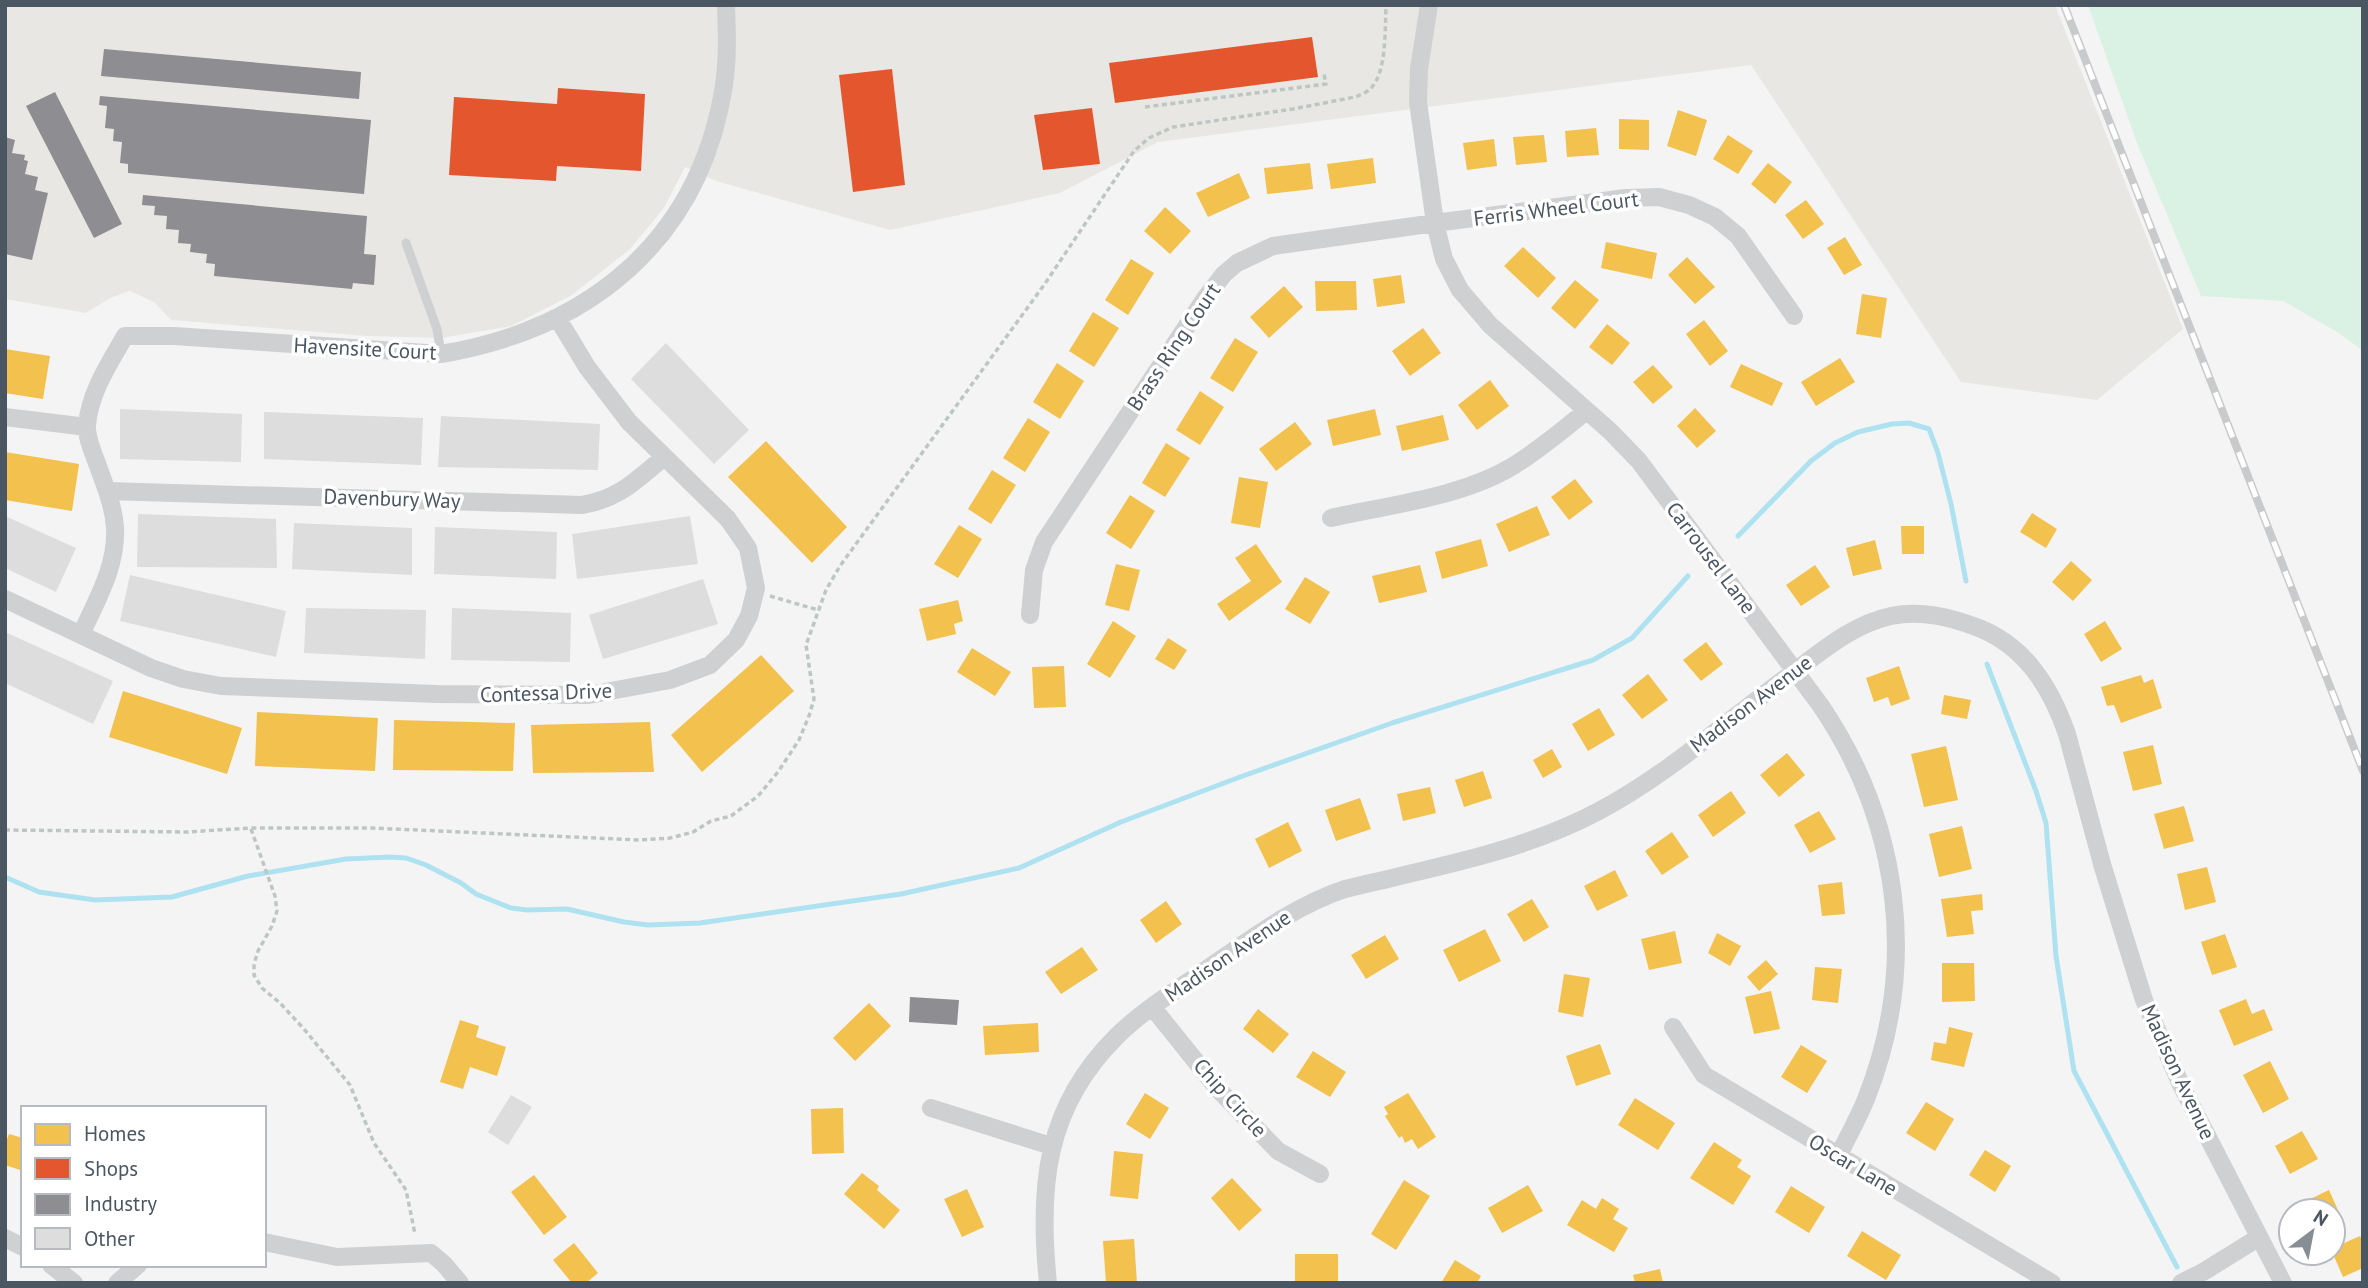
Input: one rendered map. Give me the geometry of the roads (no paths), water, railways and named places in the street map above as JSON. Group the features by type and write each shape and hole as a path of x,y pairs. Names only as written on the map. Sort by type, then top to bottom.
{"street":[{"name":"Havensite Court","path":"87,427 95,391 125,336 174,336 441,354 480,348 558,319 600,293 641,259 656,242 686,196 704,158 722,97 726,68 726,5"},
{"name":"Carrousel Lane","path":"1429,5 1419,69 1419,102 1435,223 1444,259 1460,290 1490,325 1639,461 1843,738 1881,829 1895,902 1895,969 1889,1017 1866,1100 1838,1157"},
{"name":"Ferris Wheel Court","path":"1435,223 1626,198 1658,197 1689,205 1715,217 1738,236 1794,316"},
{"name":"Brass Ring Court","path":"1030,615 1034,570 1044,542 1206,297 1224,274 1237,263 1273,246 1435,223"},
{"name":"Contessa Drive","path":"5,599 151,668 183,679 221,686 437,694 589,695 621,691 693,673 710,665 725,653 744,628 754,600 754,567 748,548 729,519 628,422 558,319"},
{"path":"1331,518 1483,481 1512,467 1586,411"},
{"path":"5,417 87,427 115,527 114,553 108,577 81,635"},
{"name":"Davenbury Way","path":"107,491 582,505 600,502 619,493 663,458"},
{"name":"Madison Avenue","path":"1048,1283 1044,1198 1051,1146 1068,1104 1090,1066 1118,1035 1153,1007 1297,909 1322,897 1513,848 1595,813 1660,773 1854,630 1891,617 1934,614 1989,632 2017,652 2035,668 2057,705 2129,953 2152,1021 2181,1086 2283,1283"},
{"name":"Chip Circle","path":"1153,1007 1218,1089 1278,1151 1320,1174"},
{"name":"Oscar Lane","path":"1673,1027 1704,1076 2052,1283"},
{"path":"931,1108 1051,1146"},
{"path":"5,1238 21,1246"},
{"path":"2181,1283 2258,1238"},
{"path":"266,1242 337,1257 431,1254 458,1281"},
{"path":"54,1267 74,1283"},
{"path":"117,1283 136,1267"}],"lane":[{"path":"406,243 437,329 441,354"}],"waterway":[{"path":"1738,536 1811,461 1835,443 1858,432 1909,423 1929,429 1938,453 1966,581"},
{"path":"5,877 39,892 95,900 172,897 248,876 346,859 406,858 426,865 476,894 511,908 567,909 648,925 700,923 901,894 1019,868 1121,822 1240,777 1392,723 1593,660 1632,638 1688,576"},
{"path":"1987,664 2046,823 2056,956 2074,1071 2177,1267"}],"railway":[{"path":"2064,5 2363,771"}]}
